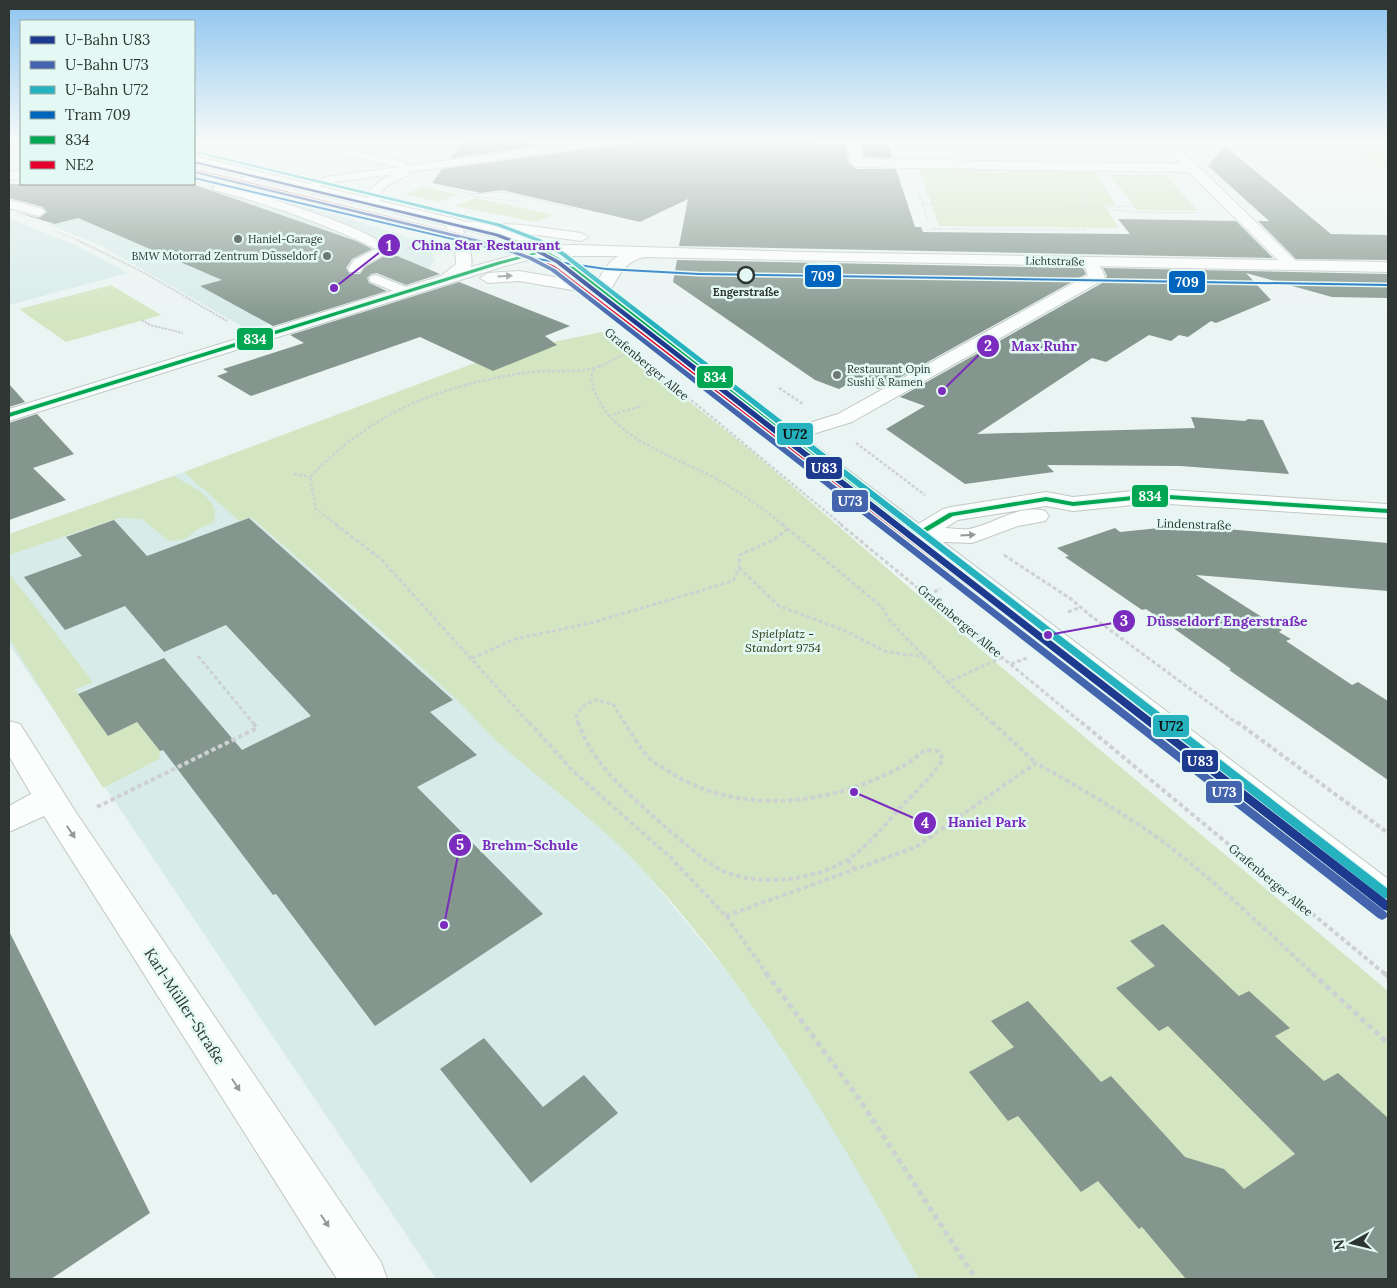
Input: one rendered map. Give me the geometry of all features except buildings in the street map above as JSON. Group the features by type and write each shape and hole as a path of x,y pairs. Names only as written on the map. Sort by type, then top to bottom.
{"street":[{"path":"362,200 521,240 545,251 572,268 919,534 1388,898"},
{"path":"1226,200 1292,265"},
{"path":"443,281 464,265 461,244 451,222"},
{"path":"471,226 523,229 722,255"},
{"path":"9,414 545,251 576,250 722,255"},
{"path":"602,290 608,275 620,260 626,256 640,253"},
{"name":"Lichtstraße","path":"722,255 1388,267"},
{"path":"790,435 845,418 1097,277 1092,262"},
{"path":"443,281 519,276 602,290"},
{"name":"Lindenstraße","path":"919,534 972,536 1013,520 1061,512 1073,504 1153,496 1388,511"},
{"name":"Karl-Müller-Straße","path":"9,731 58,811 364,1279"},
{"path":"9,820 58,811"}],"lane":[{"path":"254,200 276,208 290,210 354,233 382,247 383,251 359,263 355,269"},
{"path":"276,208 296,200"},
{"path":"9,204 40,212"},
{"path":"336,234 354,233"},
{"path":"376,279 406,292"}],"path":[{"path":"538,200 580,210"},
{"path":"922,200 928,221"},
{"path":"923,204 1058,204 1137,212 1239,213"},
{"path":"1086,207 1134,206"},
{"path":"931,229 1086,230"},
{"path":"55,231 83,241 119,259 258,338"},
{"path":"383,251 437,244"},
{"name":"Grafenberger Allee","path":"623,345 638,357"},
{"path":"631,351 596,368 592,372 591,381 600,406 608,416 639,440 722,482 758,504 882,607 891,622 948,682 1036,763 1087,792 1178,853 1254,918 1388,1043"},
{"name":"Grafenberger Allee","path":"646,364 928,594 1388,976"},
{"path":"596,368 534,372 494,378 416,401 352,436 328,455 310,478 316,509 381,559 573,772 672,858 726,916 780,993 860,1100 976,1279"},
{"path":"608,416 642,406"},
{"path":"874,456 930,499"},
{"path":"294,474 310,478"},
{"path":"472,658 515,639 591,623 712,589 733,581 739,568 740,555 773,540 788,529"},
{"path":"1001,552 1030,574 1055,587 1091,616 1388,833"},
{"path":"1008,552 1009,558"},
{"path":"739,568 779,606 841,629 887,652 926,657"},
{"path":"928,594 946,588"},
{"path":"1066,613 1082,607"},
{"path":"58,811 257,728 198,656"},
{"path":"948,682 1003,657"},
{"path":"1012,664 1028,657"},
{"path":"594,700 613,704 648,756 673,775 696,789 752,801 787,802 821,798 900,769 926,750 938,751 942,759 938,768 924,780 887,823 848,860 824,870 793,877 753,878 724,872 662,825 606,770 580,733 576,717 582,707 594,700"},
{"path":"726,916 916,847 1036,763"},
{"path":"848,860 855,870"}],"shaded area":[{"path":"158,200 289,200 398,234 429,247 435,260 428,269 409,279 248,330 102,246 48,224"},
{"path":"13,220 75,245 128,273 9,305 9,221"},
{"path":"184,472 239,521 251,517 457,699 499,743 616,841 646,873 732,978 789,1056 860,1172 919,1279 436,1279 9,644 9,534"}],"green space":[{"path":"470,200 485,200 554,215 536,222 455,206"},
{"path":"930,200 1113,200 1116,205 1104,205 1119,228 939,226"},
{"path":"1129,200 1188,200 1198,211 1137,210"},
{"path":"111,285 161,315 66,342 19,309"},
{"name":"Spielplatz - Standort 9754","path":"602,332 755,454 1007,672 1388,991 1388,1279 919,1279 858,1172 794,1067 723,966 644,871 610,837 501,745 430,675 251,517 239,521 184,472 504,352"},
{"path":"174,476 203,494 213,506 215,513 214,522 196,530 186,539 169,541 142,519 119,518 9,555 9,534"},
{"path":"9,573 93,682 75,689 108,736 137,722 160,751 159,759 103,788 9,638"}],"metro line":[{"name":"U73","path":"310,200 494,245 530,258 553,270 1382,915"},
{"name":"U83","path":"352,200 497,235 534,249 558,262 1388,907"},
{"name":"U72","path":"396,200 499,225 538,240 563,254 1388,895"}],"tram line":[{"name":"709","path":"288,200 537,259 606,269 699,274 1388,285"}],"transit line":[{"name":"NE2","path":"317,200 505,246 553,267 913,542 1382,906"},
{"name":"834","path":"9,415 499,263 545,251 572,268 919,534"},
{"name":"834","path":"919,534 951,514 1046,499 1073,504 1153,496 1388,511"}],"place":[{"name":"Haniel-Garage","path":"238,239"},
{"name":"BMW Motorrad Zentrum Düsseldorf","path":"327,256"},
{"name":"Engerstraße","path":"746,275"},
{"name":"China Star Restaurant","path":"334,288"},
{"name":"Restaurant Opin Sushi & Ramen","path":"837,375"},
{"name":"Max Ruhr","path":"942,391"},
{"name":"Düsseldorf Engerstraße","path":"1048,635"},
{"name":"Haniel Park","path":"854,792"},
{"name":"Brehm-Schule","path":"444,925"}]}
